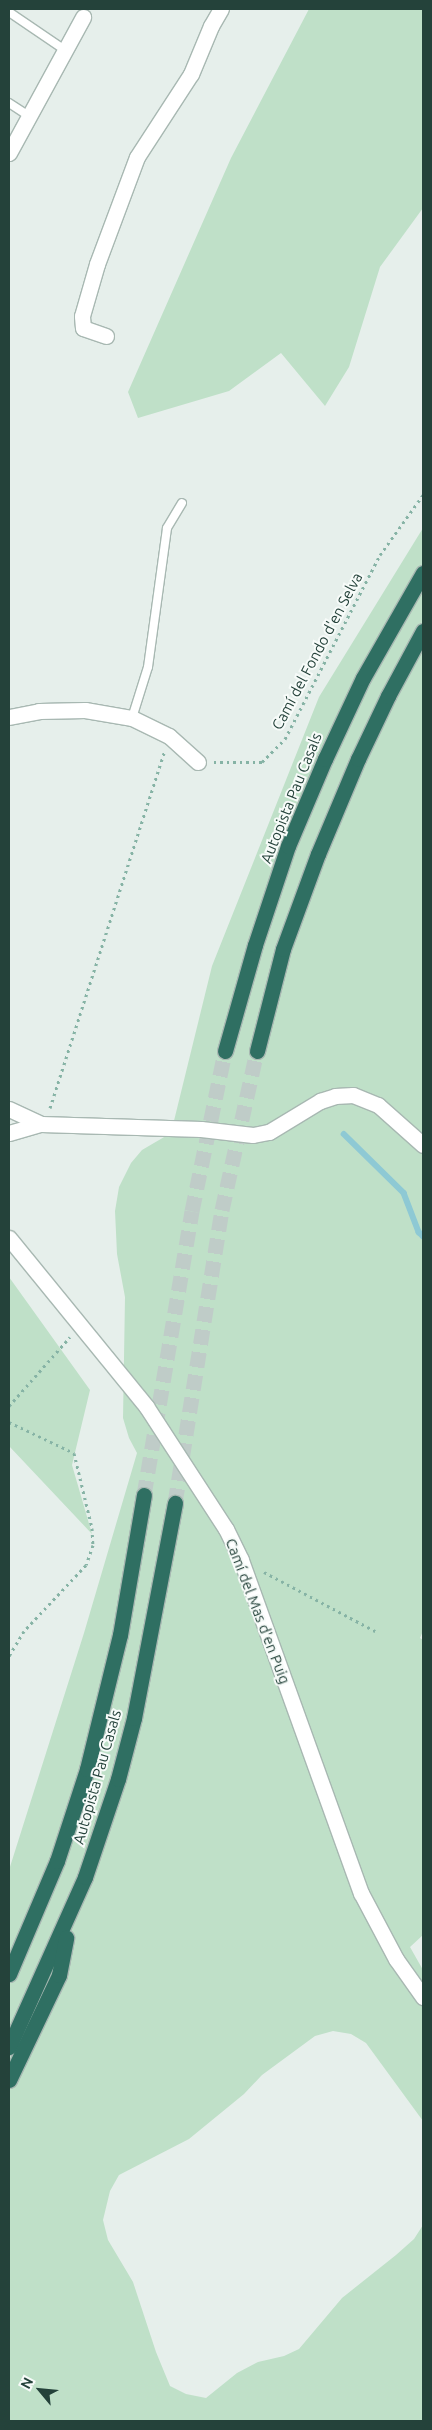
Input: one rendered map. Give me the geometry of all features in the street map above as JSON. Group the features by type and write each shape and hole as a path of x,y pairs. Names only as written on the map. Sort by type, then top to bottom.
{"highway":[{"name":"Autopista Pau Casals","path":"225,1051 255,945 292,838 325,759 363,678 423,573"},
{"path":"257,1051 283,949 318,854 358,758 388,696 423,631"},
{"name":"Autopista Pau Casals","path":"9,1974 58,1861 87,1769 120,1635 144,1494"},
{"name":"Autopista Pau Casals","path":"9,2047 71,1911 100,1836 134,1718 175,1503"},
{"path":"9,2080 59,1975 71,1911"}],"street":[{"path":"211,26 214,9"},
{"path":"106,336 83,328 82,316 97,264 137,157 191,74 211,26 221,9"},
{"path":"9,153 83,16"},
{"path":"9,717 39,711 85,710 132,718 169,736 198,762"},
{"path":"9,1132 41,1124 232,1131 253,1135 269,1132 320,1101 335,1096 353,1095 378,1105 423,1145"},
{"path":"9,1109 41,1124"},
{"name":"Camí del Mas d'en Puig","path":"9,1238 146,1406 226,1529 241,1560 362,1893 396,1959 423,1997"}],"lane":[{"path":"9,12 65,50"},
{"path":"9,103 29,116"},
{"path":"132,718 148,667 167,528 182,503"}],"path":[{"name":"Camí del Fondo d'en Selva","path":"198,762 262,762 285,739 380,555 423,495"},
{"path":"41,1124 52,1104 169,736"},
{"path":"9,1406 80,1325"},
{"path":"9,1422 74,1453 92,1528 93,1545 86,1565 24,1631 9,1656"},
{"path":"241,1560 375,1631"}],"green space":[{"path":"309,9 423,9 423,208 380,267 349,367 325,406 281,353 229,391 138,418 128,392 231,158"},
{"path":"423,528 423,1631 420,1638 423,1640 423,1935 410,1947 423,1970 423,2121 366,2043 351,2034 333,2031 315,2036 262,2075 244,2094 189,2139 119,2175 110,2191 103,2220 108,2240 133,2282 156,2352 170,2386 186,2394 206,2398 237,2373 258,2362 284,2356 299,2349 342,2298 414,2239 423,2225 423,2421 9,2421 9,1870 84,1633 137,1453 129,1438 123,1418 125,1297 117,1254 115,1211 119,1187 131,1163 142,1150 171,1133 212,966 319,697"},
{"path":"9,1277 90,1390 72,1465 92,1534 9,1446"}],"waterway":[{"path":"344,1134 404,1193 419,1232 423,1236"}],"tunnel":[{"path":"144,1495 192,1211 225,1051"},
{"path":"175,1503 222,1210 257,1051"}]}
